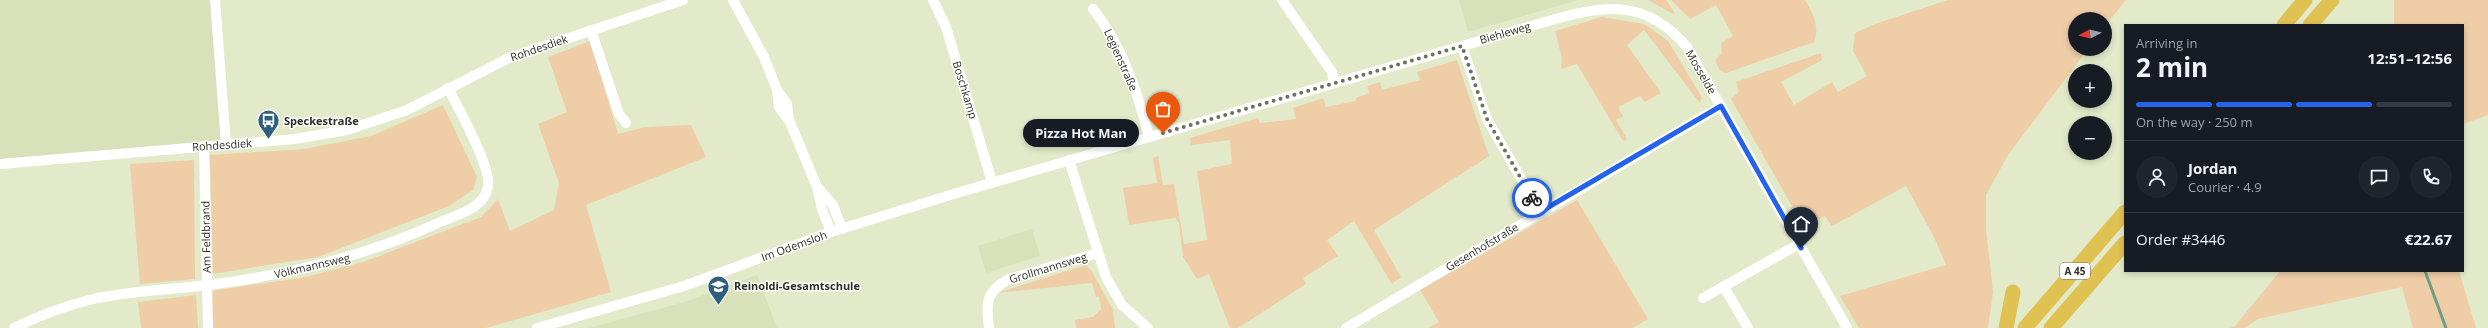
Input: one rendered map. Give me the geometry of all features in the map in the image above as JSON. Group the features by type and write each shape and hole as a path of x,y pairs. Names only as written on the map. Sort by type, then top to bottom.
{"highway":[{"path":"2285,24 2305,0"},
{"path":"2311,24 2332,0"},
{"name":"A 45","path":"2025,328 2124,213"},
{"name":"A 45","path":"2051,328 2124,244"},
{"path":"2006,328 2014,292"}],"street":[{"path":"214,0 226,144"},
{"name":"Rohdesdiek","path":"0,164 325,135 366,126 407,110 509,58 683,0"},
{"path":"732,0 763,56 777,90 779,108 790,122 817,187 822,209 831,232"},
{"name":"Boschkamp","path":"933,0 946,27 992,182"},
{"path":"1282,0 1332,72 1334,83"},
{"name":"Biehleweg","path":"1053,165 1605,6 1638,5"},
{"name":"Mosselde","path":"1638,5 1676,32 1721,106 1847,328"},
{"name":"Legienstraße","path":"1093,8 1107,27 1134,86 1148,137"},
{"path":"592,30 619,114 626,123"},
{"path":"1462,46 1487,119 1540,212"},
{"name":"Völkmannsweg","path":"14,328 56,310 89,300 122,294 206,286 307,269 362,254 435,225 480,202 488,186 488,176 448,88"},
{"name":"Gesenhofstraße","path":"1346,328 1721,106"},
{"name":"Am Feldbrand","path":"204,146 208,328"},
{"path":"1069,160 1106,277 1122,305 1148,328"},
{"name":"Im Odemsloh","path":"537,328 684,286 831,232 992,182 1053,165"},
{"path":"817,187 833,205 842,229"},
{"path":"1703,298 1799,244"},
{"name":"Grollmannsweg","path":"989,328 986,308 989,296 996,286 1009,279 1098,253"},
{"path":"1724,287 1748,328"}],"shaded area":[{"path":"0,0 215,0 226,144 0,164"},
{"path":"1459,0 1578,0 1468,32"},
{"path":"1648,0 1666,0 1675,13 1673,14"},
{"path":"1671,0 1805,0 1815,20 1816,36 1814,42 1726,73 1720,71 1715,60 1722,53 1721,43 1733,36 1716,5 1690,19"},
{"path":"1948,0 2126,0 2112,17 2112,12 2068,12 2068,56 2083,56 2077,64 2068,64 2068,76 2008,155 1986,195 1986,229 1993,292 1988,328 1859,328 1840,296 1946,265 1934,237 1906,186 1832,226 1825,216 1804,227 1731,99 1739,92 1736,82 1821,53 1822,60 1781,82 1794,105 1832,82 1838,92 1867,76 1853,51 1855,33 1875,24"},
{"path":"2394,0 2488,0 2488,115 2464,124 2464,24 2394,24"},
{"path":"1602,17 1644,24 1668,41 1702,98 1700,103 1644,30 1627,45 1661,93 1645,102 1640,96 1618,107 1623,116 1616,120 1627,139 1623,141 1577,64 1561,69 1562,58 1555,31"},
{"path":"590,41 618,134 645,127 691,125 706,157 586,205 611,292 486,328 212,328 211,291 306,277 366,261 481,217 498,199 510,231 554,210 559,183 538,124 567,112 548,57"},
{"path":"1457,60 1489,156 1374,230 1401,277 1392,284 1354,221 1327,240 1338,256 1303,278 1306,284 1238,328 1230,328 1209,274 1197,279 1183,257 1179,223 1175,218 1129,225 1123,188 1157,183 1153,158 1158,156 1163,185 1174,184 1184,244 1207,240 1197,171 1232,164 1230,140 1191,145 1190,138 1258,118 1260,123 1296,119 1293,108 1323,98 1326,107 1356,101 1356,98 1369,93 1367,86 1380,82 1382,90 1420,80 1417,72"},
{"path":"443,105 477,177 473,190 449,206 318,257 213,274 210,155 304,149 371,136"},
{"path":"194,160 195,279 140,284 130,164"},
{"path":"1577,200 1648,319 1633,328 1428,328 1439,322 1420,290"},
{"path":"1032,229 1040,256 986,273 978,246"},
{"path":"1086,265 1091,270 1113,310 1115,328 1076,328 1075,320 1093,317 1101,309 1099,296 1096,297 1092,283 997,293"},
{"path":"2279,272 2459,272 2476,328 2413,328 2402,287 2258,319 2244,328 2230,328 2235,326"},
{"name":"Reinoldi-Gesamtschule","path":"757,275 777,328 589,328 688,301"},
{"path":"196,295 198,328 141,328 138,302"}],"waterway":[{"path":"2425,272 2446,328"}],"way so far":[{"path":"1163,133 1462,46 1487,119 1532,198"}],"place":[{"name":"Pizza Hot Man","path":"1163,133"},
{"name":"Speckestraße","path":"268,140"},
{"name":"Reinoldi-Gesamtschule","path":"719,306"}],"route":[{"path":"1532,198 1540,212 1721,106 1801,248"}]}
